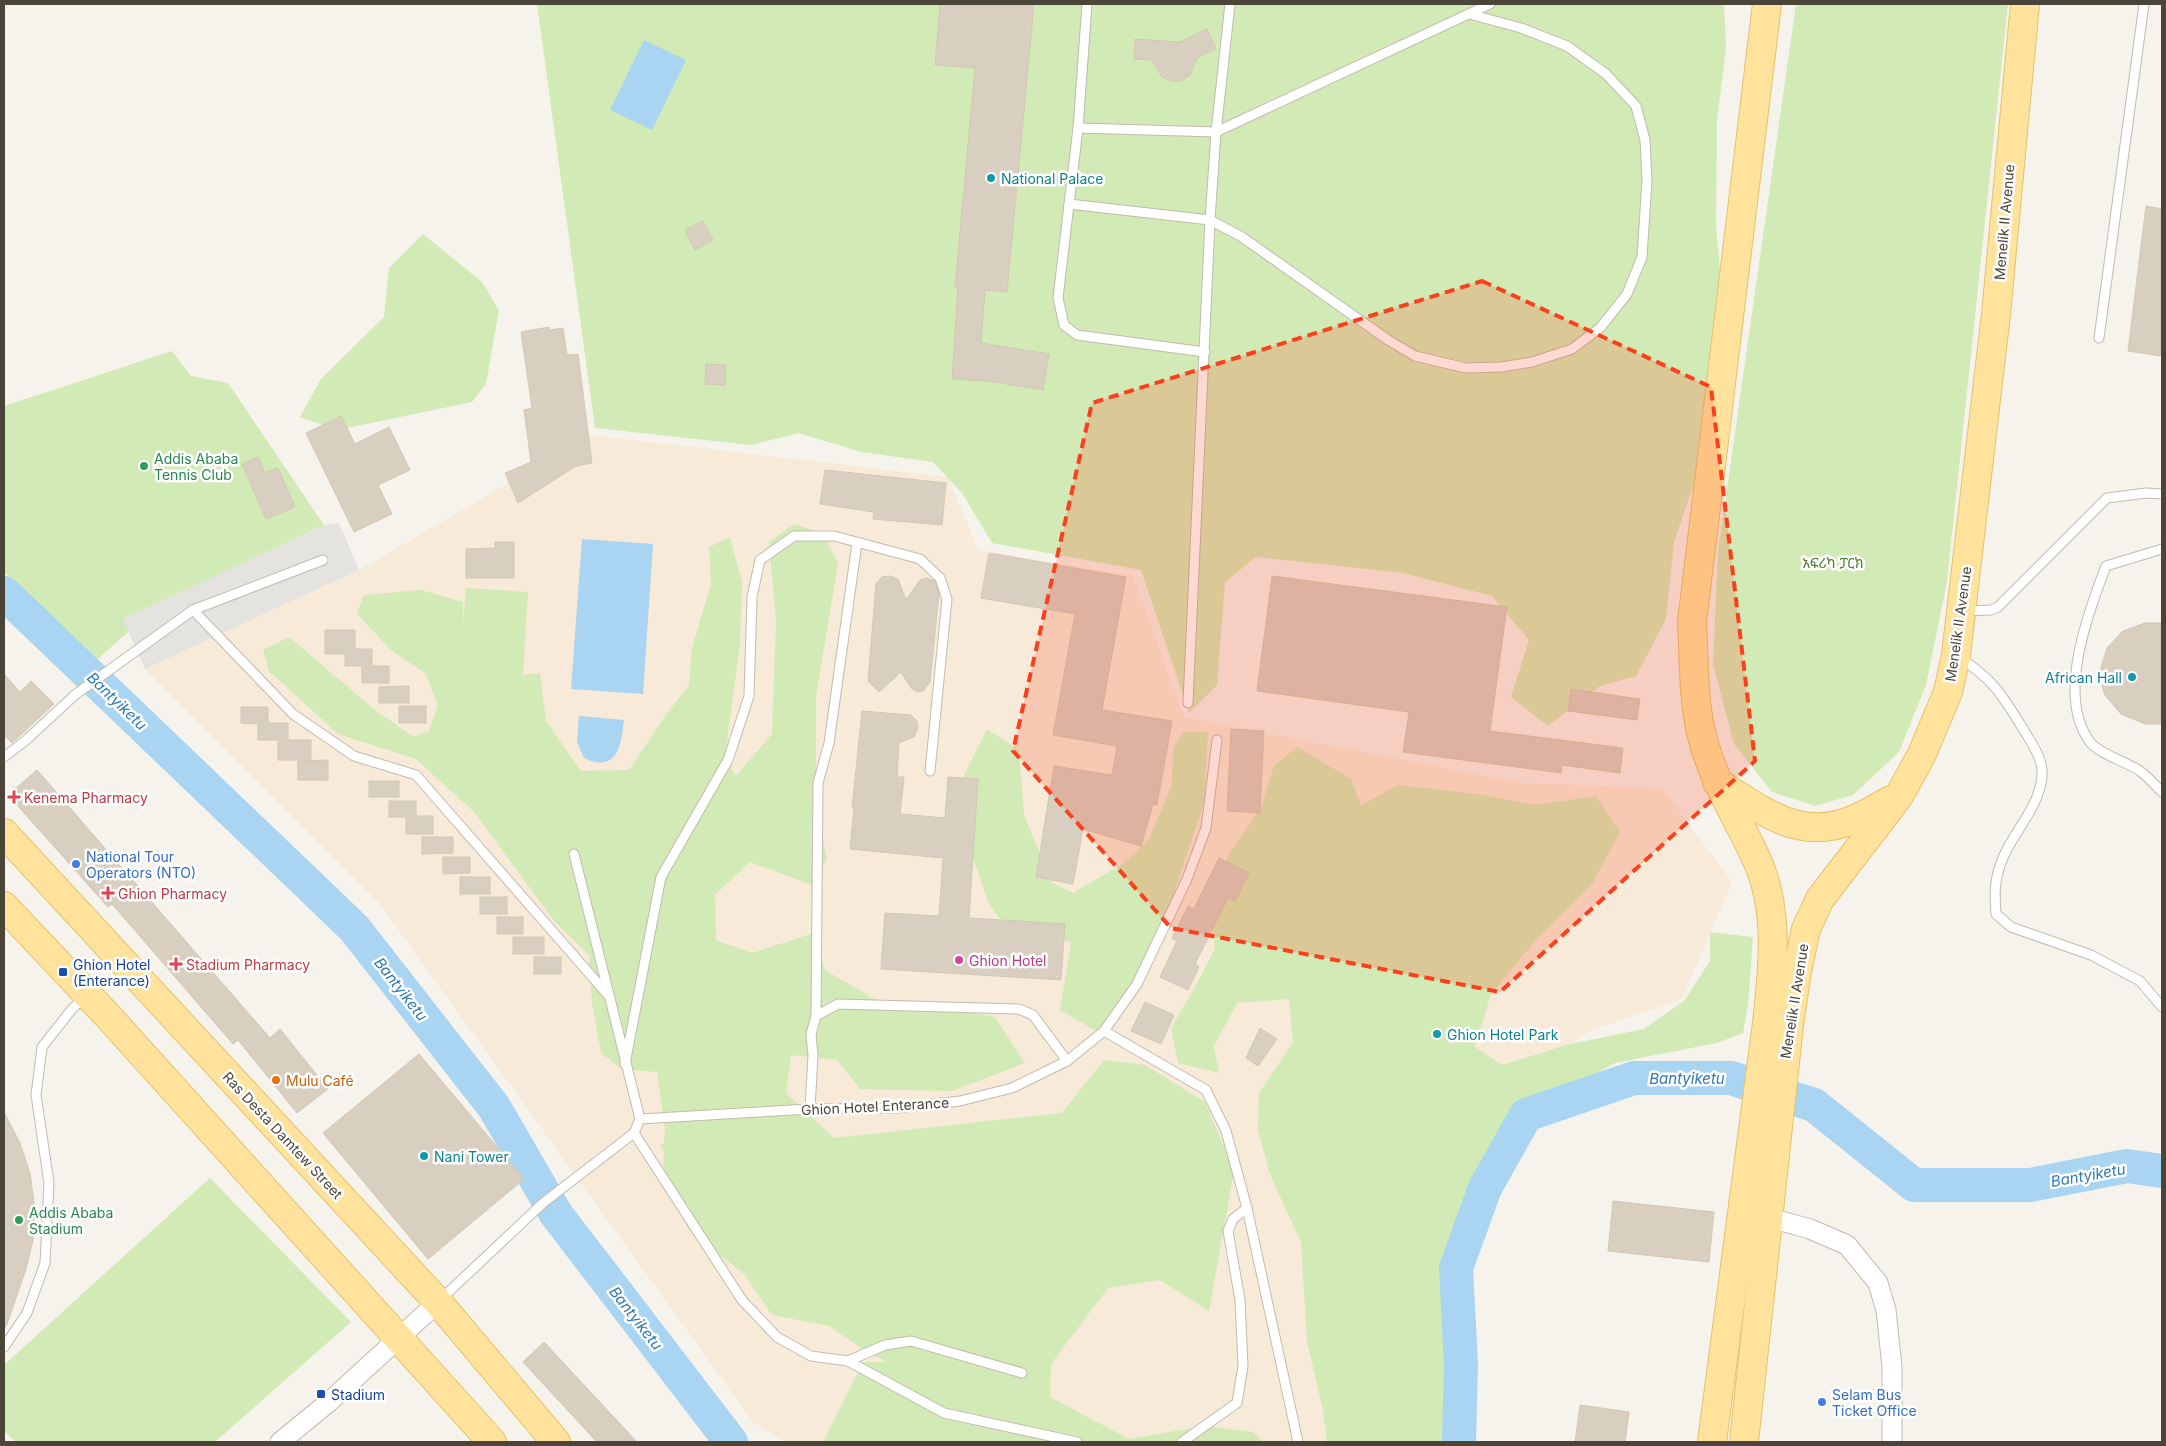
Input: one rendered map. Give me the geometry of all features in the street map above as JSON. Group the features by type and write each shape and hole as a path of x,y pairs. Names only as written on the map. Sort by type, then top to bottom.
{"main road":[{"name":"Menelik II Avenue","path":"1744,1442 1768,1210 1778,1024 1773,973 1773,939 1768,896 1757,859 1716,781 1700,731 1694,672 1692,622 1767,4"},
{"name":"Menelik II Avenue","path":"1712,1442 1744,1191 1778,1024 1797,970 1806,929 1820,899 1900,796 1922,754 1948,692 1956,656 1996,314 2025,4"},
{"path":"1716,781 1774,818 1796,826 1814,828 1850,821 1900,796"},
{"name":"Ras Desta Damtew Street","path":"4,833 438,1302 556,1442"},
{"path":"4,906 88,995 492,1442"}],"street":[{"path":"1768,1210 1847,1245 1878,1282 1886,1310 1892,1366 1892,1442"},
{"path":"280,1442 438,1302"}],"lane":[{"path":"1087,4 1078,128 1058,298 1064,325 1077,335 1205,352"},
{"path":"1188,703 1210,220 1216,132 1230,4"},
{"path":"1078,128 1216,132 1490,4"},
{"path":"2099,338 2144,4"},
{"path":"1069,204 1210,220 1242,237 1388,340 1415,356 1466,368 1501,367 1532,362 1572,349 1600,328 1627,294 1642,257 1647,180 1645,140 1636,106 1606,74 1567,46 1521,28 1469,14"},
{"path":"1962,612 1991,610 1998,607 2107,498 2138,493 2162,494"},
{"path":"625,1064 661,877 728,760 749,696 752,597 760,560 794,536 834,536 920,559 940,578 947,599 930,771"},
{"path":"810,1109 813,1056 811,1034 816,1016 818,783 829,743 857,543"},
{"path":"2162,549 2106,566 2087,618 2076,678 2077,717 2091,744 2140,771 2162,792"},
{"path":"4,757 25,741 76,694 112,666 193,610 323,560"},
{"path":"193,610 293,714 354,756 416,775 609,996"},
{"path":"1956,656 1986,675 2003,695 2038,756 2043,775 2035,799 1999,868 1994,895 1996,914 2011,927 2091,955 2140,981 2162,1007"},
{"name":"Ghion Hotel Enterance","path":"640,1119 810,1109 897,1108 960,1101 1012,1088 1067,1060 1104,1032 1137,984 1190,870 1206,828 1217,740"},
{"path":"438,1302 543,1203 634,1134 640,1119 574,854"},
{"path":"4,1348 27,1313 45,1263 49,1183 36,1095 42,1047 72,1009 88,995"},
{"path":"816,1016 838,1004 1019,1009 1033,1015 1067,1060"},
{"path":"1104,1032 1206,1090 1226,1131 1247,1208 1298,1442"},
{"path":"634,1134 742,1300 777,1337 811,1356 848,1360 944,1413 1077,1442"},
{"path":"1182,1442 1236,1403 1243,1366 1241,1310 1228,1231 1233,1219 1247,1208"},
{"path":"848,1360 885,1345 911,1341 1022,1374"}],"highlighted area":[{"path":"1482,281 1711,387 1755,761 1500,992 1171,928 1013,751 1092,403"}],"shaded area":[{"path":"592,435 948,477 978,550 1133,576 1184,717 1520,783 1662,788 1732,882 1682,999 1590,1031 1506,1086 1405,1442 784,1442 753,1422 379,903 145,669 359,570"},
{"path":"339,523 359,570 145,669 123,619 324,525"}],"green space":[{"path":"537,4 1724,4 1726,48 1717,121 1716,226 1720,269 1704,404 1700,466 1674,542 1666,619 1636,676 1600,686 1548,726 1511,697 1529,640 1492,596 1403,573 1256,557 1225,582 1217,685 1189,713 1141,570 992,543 962,493 933,462 861,452 799,433 751,445 595,428"},
{"name":"አፍሪካ ፓርክ","path":"1796,4 2008,4 1947,581 1926,685 1899,752 1853,795 1815,806 1772,792 1734,744 1713,664 1718,552"},
{"path":"423,234 482,282 499,310 486,384 472,402 338,430 300,417 321,379 384,317 389,268"},
{"name":"Addis Ababa Tennis Club","path":"172,351 191,376 228,383 324,525 124,619 129,631 98,659 4,572 4,406"},
{"path":"794,524 823,533 838,564 816,696 816,766 820,826 827,859 812,885 750,862 715,895 716,940 752,953 814,933 825,970 874,999 948,1008 995,1017 1025,1063 952,1091 860,1089 837,1060 791,1055 786,1093 834,1138 1062,1113 1104,1060 1145,1065 1205,1102 1234,1171 1209,1311 1160,1280 1108,1288 1051,1364 1050,1397 1129,1439 1204,1426 1253,1432 1263,1442 823,1442 863,1362 888,1362 869,1353 829,1326 772,1315 745,1275 689,1230 663,1181 664,1152 660,1145 664,1144 665,1130 657,1072 622,1069 601,1053 592,1003 589,955 555,922 474,812 416,759 338,734 269,671 263,650 289,637 375,710 414,737 429,731 438,706 426,674 391,650 357,614 364,595 421,590 463,602 463,625 466,588 528,592 523,675 540,673 546,721 581,771 629,770 665,716 689,685 692,648 711,584 709,547 730,537 742,583 740,644 725,757 736,776 772,734 776,621 769,542"},
{"path":"987,729 1019,750 1024,815 1051,882 1073,893 1124,863 1149,839 1172,785 1173,748 1183,732 1208,732 1204,803 1163,926 1135,980 1098,1032 1060,1010 1071,942 1014,938 989,904 967,841 964,775"},
{"path":"1297,747 1351,779 1361,805 1398,785 1477,794 1535,805 1596,796 1620,832 1592,884 1535,941 1491,994 1475,1047 1502,1065 1570,1044 1644,1029 1684,1001 1710,961 1710,932 1753,937 1748,1005 1743,1033 1717,1043 1615,1063 1547,1102 1495,1156 1471,1236 1471,1310 1465,1377 1452,1442 1327,1442 1323,1410 1307,1341 1301,1242 1269,1172 1258,1129 1259,1093 1293,1042 1289,999 1237,1003 1214,1046 1219,1073 1178,1063 1171,1028 1215,948 1208,899 1230,852 1261,808 1274,766"},
{"path":"210,1178 351,1322 215,1442 16,1442 4,1431 4,1365"}],"water":[{"path":"644,40 686,60 652,130 610,110"},
{"path":"582,539 653,544 643,694 571,689"},
{"path":"579,716 624,720 619,747 611,759 604,762 595,762 584,758 577,742"}],"building":[{"name":"National Palace","path":"940,4 1034,4 1007,292 985,290 981,343 1049,354 1043,390 988,381 952,379 958,287 955,287 975,68 935,65"},
{"path":"1207,29 1216,49 1197,58 1190,75 1181,81 1172,81 1162,77 1152,60 1134,59 1135,39 1180,42"},
{"path":"2146,206 2162,209 2162,356 2128,351"},
{"path":"703,221 713,240 695,250 685,230"},
{"path":"549,327 550,330 563,328 567,355 578,354 592,463 576,466 518,503 505,473 531,462 524,410 532,408 521,332"},
{"path":"706,364 726,365 725,385 705,384"},
{"path":"341,416 355,444 389,427 410,470 378,485 392,514 354,532 306,433"},
{"path":"258,457 265,473 278,468 295,507 266,519 242,464"},
{"path":"825,470 946,483 942,525 873,519 874,512 820,504"},
{"path":"495,542 514,542 514,578 466,578 466,549 495,548"},
{"path":"989,553 1126,577 1102,710 1172,721 1157,805 1153,804 1141,846 1083,829 1073,884 1036,877 1054,766 1112,775 1117,746 1053,735 1075,614 981,598"},
{"path":"890,576 898,579 906,600 920,580 926,578 935,581 939,594 930,682 923,691 917,692 911,688 901,672 879,692 868,681 876,584 882,577"},
{"path":"1272,576 1507,607 1490,731 1623,748 1620,773 1562,765 1561,773 1403,752 1409,712 1257,691"},
{"name":"African Hall","path":"2145,623 2162,623 2162,724 2145,724 2121,714 2105,695 2101,683 2100,671 2107,648 2123,631"},
{"path":"325,630 355,630 355,649 372,649 372,666 389,666 389,683 362,683 362,666 345,666 345,654 325,654"},
{"path":"4,674 20,692 31,681 54,704 12,743 4,735"},
{"path":"409,686 409,703 379,703 379,687"},
{"path":"1571,689 1640,699 1637,720 1568,711"},
{"path":"399,706 426,706 426,723 399,723"},
{"path":"241,707 268,707 268,723 288,723 288,740 311,740 311,760 278,760 278,740 258,740 258,724 241,723"},
{"path":"862,711 911,715 917,721 918,727 914,737 899,743 897,777 904,777 900,814 945,818 948,777 978,779 969,918 1065,924 1061,980 881,969 885,913 939,916 943,858 850,849 854,808 852,808"},
{"path":"1231,729 1264,731 1260,813 1227,811"},
{"path":"328,760 328,780 298,780 298,761"},
{"path":"37,770 270,1038 280,1029 328,1089 297,1113 238,1040 233,1044 112,904 108,907 8,795"},
{"path":"369,781 399,781 399,797 369,797"},
{"path":"389,801 416,801 416,816 433,816 433,834 406,834 406,817 389,817"},
{"path":"422,837 453,837 453,853 422,854"},
{"path":"443,857 470,857 470,873 443,874"},
{"path":"1219,858 1249,873 1235,901 1228,898 1195,964 1199,967 1188,990 1160,977 1177,941 1172,938 1188,906 1194,909"},
{"path":"460,877 490,877 490,894 460,894"},
{"path":"480,897 507,897 507,914 480,914"},
{"path":"497,917 523,917 523,934 497,934"},
{"path":"513,937 544,937 544,954 513,954"},
{"path":"534,957 561,957 561,974 534,974"},
{"path":"1145,1002 1174,1015 1161,1044 1131,1031"},
{"path":"1260,1028 1277,1039 1258,1066 1246,1058"},
{"name":"Nani Tower","path":"419,1054 524,1179 428,1259 323,1133"},
{"name":"Addis Ababa Stadium","path":"4,1112 20,1143 30,1173 34,1203 34,1236 26,1269 6,1327 4,1326"},
{"path":"1613,1201 1714,1212 1709,1262 1608,1251"},
{"path":"544,1342 637,1442 597,1442 523,1362"},
{"path":"1580,1405 1629,1412 1625,1442 1575,1442"}],"waterway":[{"name":"Bantyiketu","path":"4,593 354,928 494,1107 556,1214 731,1442"},
{"name":"Bantyiketu","path":"1459,1442 1461,1364 1456,1268 1485,1188 1526,1115 1634,1078 1731,1078 1814,1105 1914,1185 2030,1185 2127,1166 2162,1171"}],"place":[{"name":"National Palace","path":"991,178"},
{"name":"Addis Ababa Tennis Club","path":"144,466"},
{"name":"African Hall","path":"2132,677"},
{"name":"Kenema Pharmacy","path":"14,797"},
{"name":"National Tour Operators (NTO)","path":"76,864"},
{"name":"Ghion Pharmacy","path":"108,893"},
{"name":"Ghion Hotel","path":"959,960"},
{"name":"Stadium Pharmacy","path":"176,964"},
{"name":"Ghion Hotel (Enterance)","path":"63,972"},
{"name":"Ghion Hotel Park","path":"1437,1034"},
{"name":"Mulu Café","path":"276,1080"},
{"name":"Nani Tower","path":"424,1156"},
{"name":"Addis Ababa Stadium","path":"19,1220"},
{"name":"Stadium","path":"321,1394"},
{"name":"Selam Bus Ticket Office","path":"1822,1402"}]}
